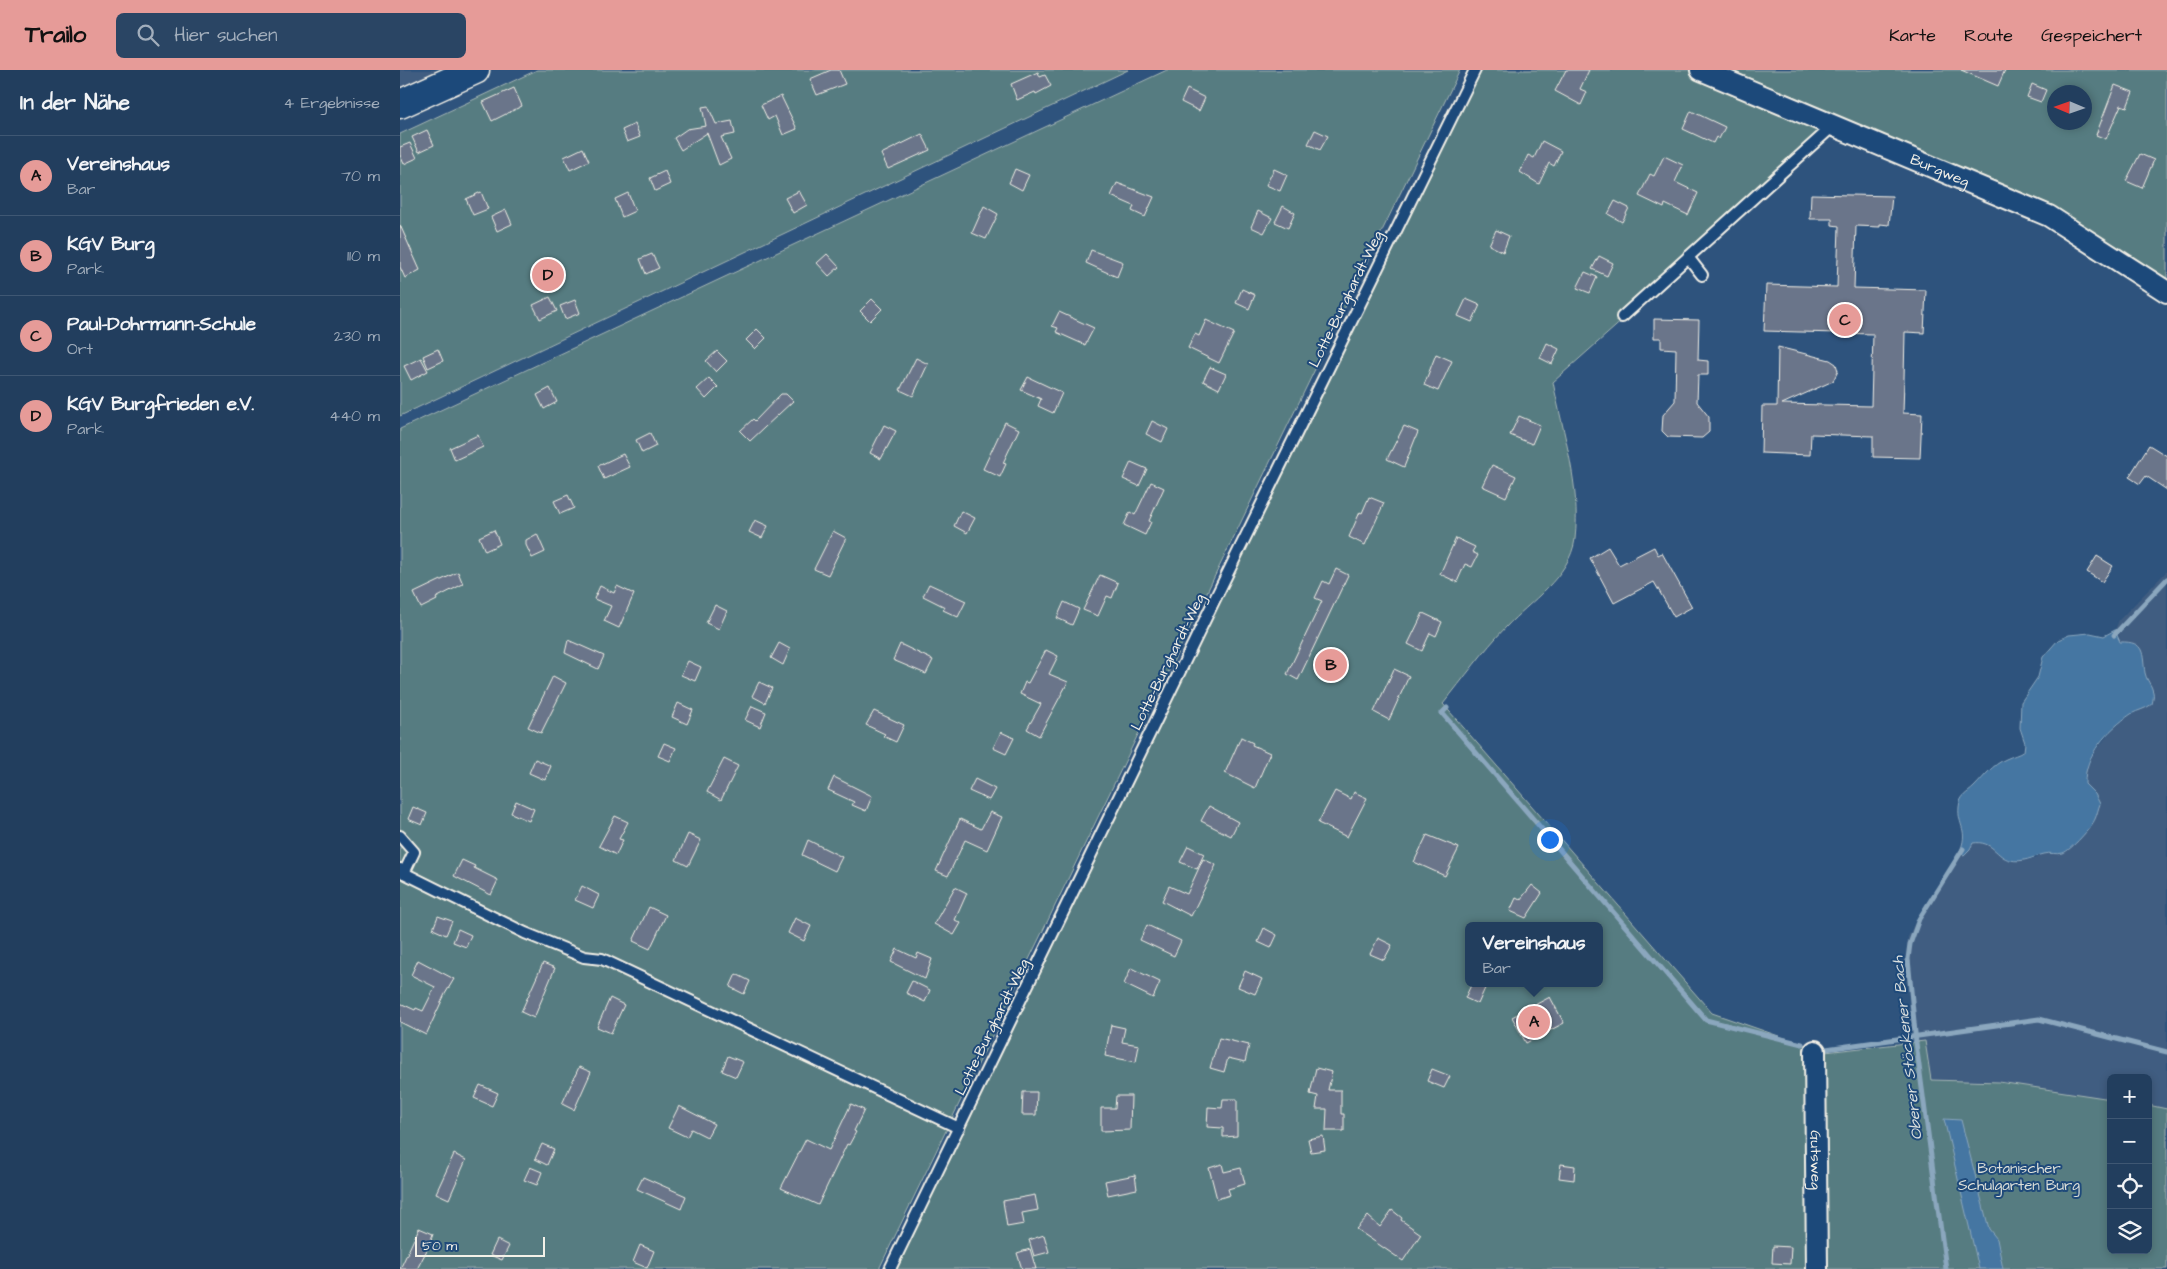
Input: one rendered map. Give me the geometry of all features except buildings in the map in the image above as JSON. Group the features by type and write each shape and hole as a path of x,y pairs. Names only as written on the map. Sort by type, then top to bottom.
{"street":[{"path":"400,104 475,70"},
{"name":"Burgweg","path":"1701,70 2049,216 2167,292"},
{"name":"Gutsweg","path":"1815,1051 1817,1269"}],"lane":[{"name":"Lotte-Burghardt-Weg","path":"890,1269 1214,601 1476,70"},
{"path":"1622,316 1833,126"},
{"path":"1688,257 1702,276"},
{"path":"400,836 414,852 402,871 525,933 584,957 602,959 959,1128"}],"shaded area":[{"path":"400,70 445,70 400,91"},
{"path":"2167,571 2167,1269 1939,1269 1825,1052 1913,1042 1905,960 1908,937 1918,916 1959,853 1964,855 1973,843 1979,842 1989,845 2008,860 2020,861 2035,859 2043,854 2063,853 2095,794 2085,784 2085,772 2095,751 2114,728 2129,716 2152,704 2153,691 2145,674 2145,665 2120,642 2118,630 2115,630 2119,620"},
{"path":"2115,630 2121,631 2117,635 2120,642 2128,642 2139,646 2143,655 2146,676 2152,689 2153,698 2152,704 2131,714 2114,728 2093,753 2086,773 2085,784 2095,794 2100,804 2093,823 2071,848 2061,854 2046,853 2015,861 2001,856 1990,846 1980,843 1973,843 1964,855 1959,853 1963,839 1959,813 1962,797 1997,764 2024,751 2025,743 2020,728 2021,702 2038,677 2043,657 2058,640 2069,635 2090,633 2104,636"},
{"path":"1944,1119 1961,1120 1989,1229 1997,1239 2003,1269 1979,1269"}],"green space":[{"path":"537,70 1128,70 400,416 400,134"},
{"path":"1167,70 1460,70 879,1269 400,1269 400,429"},
{"name":"Botanischer Schulgarten Burg","path":"1475,70 2167,70 2167,292 2050,216 1835,136 1829,137 1553,382 1570,460 1576,500 1575,539 1572,553 1557,577 1498,636 1443,704 1712,1013 1825,1052 1925,1041 1931,1080 1999,1082 2107,1098 2107,1254 2152,1254 2152,1106 2167,1109 2167,1269 896,1269"}],"waterway":[{"name":"Oberer Stöckener Bach","path":"2114,635 2167,579"},
{"path":"1447,708 1442,713 1706,1020 1802,1044"},
{"name":"Oberer Stöckener Bach","path":"1946,1269 1916,1043 1908,959 1910,944 1919,919 1963,849"},
{"path":"1826,1049 2039,1019 2167,1052"}],"place":[{"name":"KGV Burgfrieden e.V.","path":"548,275"},
{"name":"Paul-Dohrmann-Schule","path":"1845,320"},
{"name":"KGV Burg","path":"1331,665"},
{"name":"Vereinshaus","path":"1534,1022"}]}
